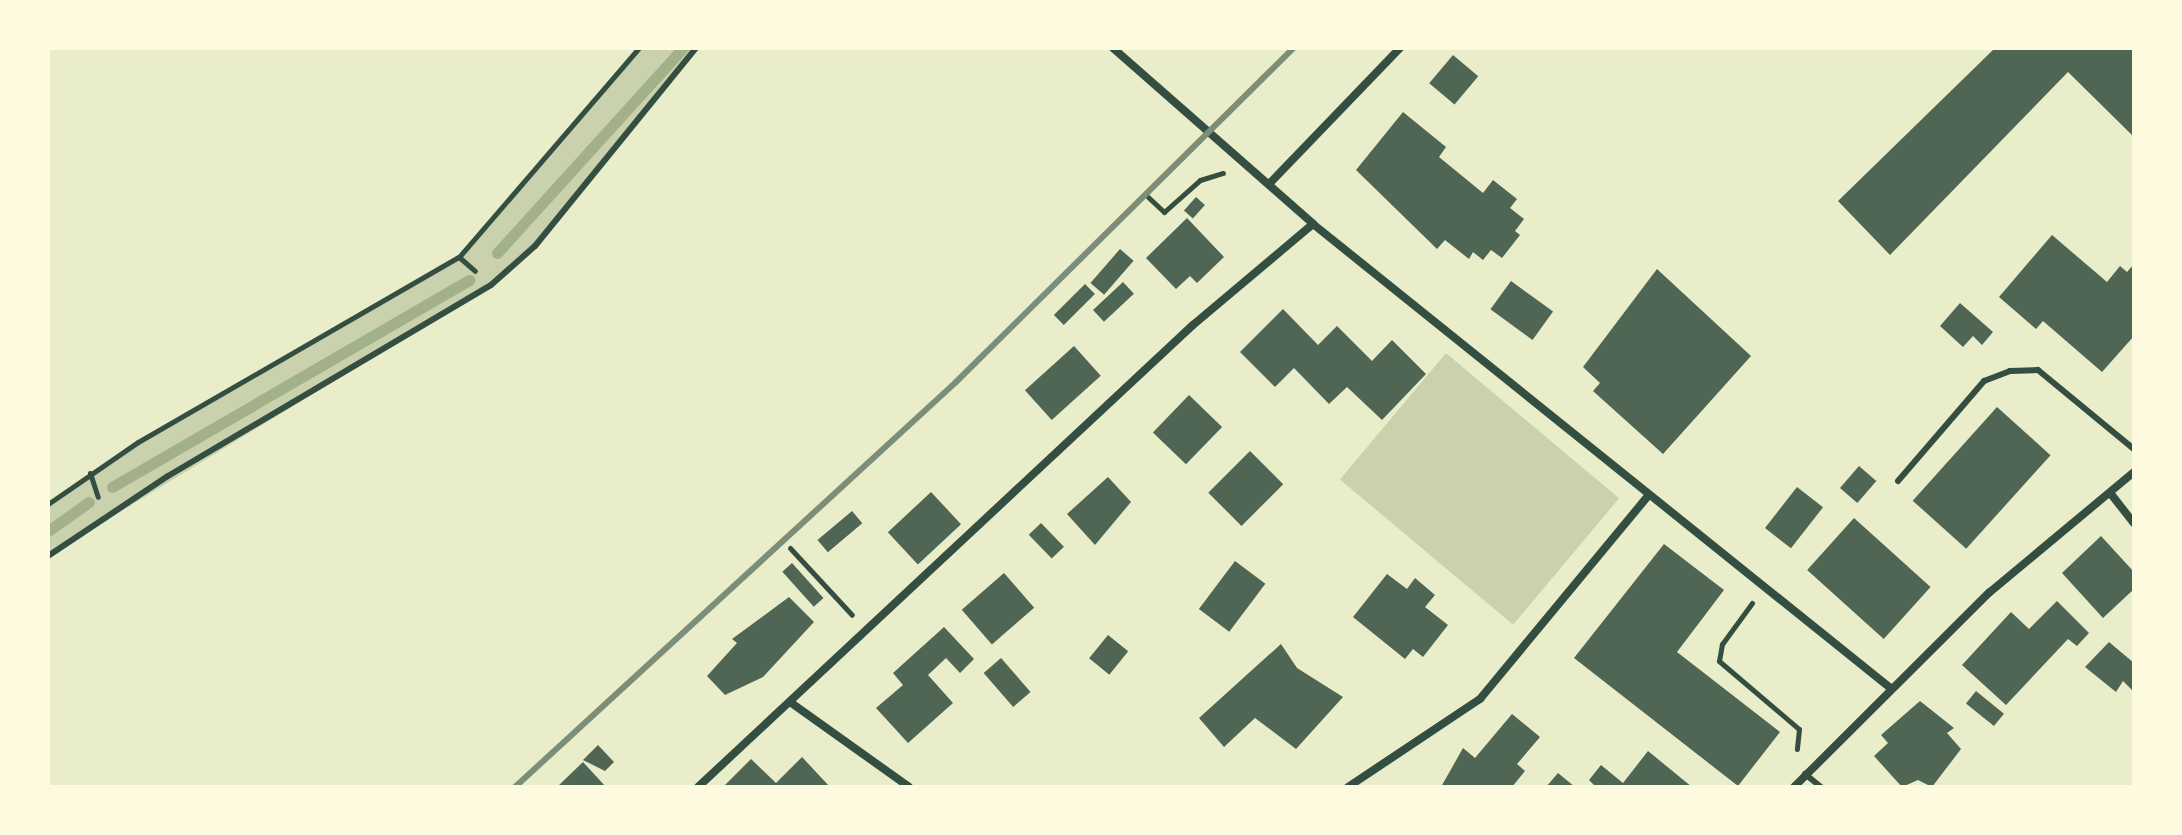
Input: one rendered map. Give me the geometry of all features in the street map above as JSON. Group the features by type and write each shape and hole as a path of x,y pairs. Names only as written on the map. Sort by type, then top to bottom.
{"street":[{"path":"1113,48 1271,182 1313,224 1647,497 1889,687"},
{"path":"1271,182 1400,48"},
{"path":"698,787 1193,325 1313,224"},
{"path":"1794,787 1889,687 2134,472"},
{"path":"2111,494 2134,523"},
{"path":"1348,787 1480,699 1647,497"},
{"path":"790,702 909,787"}],"lane":[{"path":"48,556 168,476 491,285 535,246 696,48"},
{"path":"1898,481 1984,381 2010,371 2038,370 2134,449"},
{"path":"1805,774 1821,787"}],"path":[{"path":"48,504 138,442 459,257 639,48"},
{"path":"1148,197 1164,212 1200,180 1224,173"},
{"path":"790,548 866,630"},
{"path":"1764,589 1722,644 1719,661 1799,729 1791,756"}],"green space":[{"path":"639,48 696,48 535,246 491,285 48,556 48,504 138,442 459,257"},
{"path":"1446,353 1619,498 1513,625 1340,479"}],"building":[{"path":"1995,48 2134,48 2134,137 2068,72 1890,255 1838,201"},
{"path":"1453,55 1478,76 1454,105 1429,83"},
{"path":"1403,112 1446,147 1439,157 1483,193 1493,180 1517,199 1510,208 1524,219 1515,231 1520,235 1502,258 1491,250 1483,260 1473,252 1469,259 1445,240 1437,249 1356,170"},
{"path":"1196,197 1205,205 1193,218 1184,210"},
{"path":"1187,218 1224,257 1197,283 1190,276 1176,289 1146,258"},
{"path":"2052,235 2107,282 2120,266 2127,272 2134,264 2134,336 2102,372 2043,321 2036,329 1999,297"},
{"path":"1120,249 1134,261 1104,295 1090,283"},
{"path":"1657,269 1751,356 1663,454 1593,391 1600,383 1583,367"},
{"path":"1511,281 1553,312 1532,340 1490,309"},
{"path":"1123,282 1134,294 1104,322 1093,310"},
{"path":"1085,284 1095,294 1064,325 1054,315"},
{"path":"1960,303 1993,332 1982,345 1973,336 1963,347 1940,326"},
{"path":"1283,309 1318,345 1337,326 1372,361 1392,340 1426,374 1382,420 1347,387 1329,404 1294,368 1275,387 1240,352"},
{"path":"1074,346 1101,376 1052,420 1025,390"},
{"path":"1189,395 1222,427 1186,464 1153,432"},
{"path":"1997,407 2051,455 1966,549 1913,501"},
{"path":"1250,451 1283,484 1242,526 1208,493"},
{"path":"1859,466 1876,481 1857,503 1840,488"},
{"path":"1108,477 1131,502 1095,545 1067,514"},
{"path":"1797,487 1823,507 1791,548 1765,528"},
{"path":"931,492 961,524 918,564 888,532"},
{"path":"852,511 862,523 828,552 818,540"},
{"path":"1854,518 1931,587 1884,639 1807,570"},
{"path":"1041,523 1064,547 1052,559 1029,535"},
{"path":"2101,536 2134,572 2134,589 2103,618 2062,573"},
{"path":"1664,544 1724,590 1677,652 1780,732 1738,786 1574,658"},
{"path":"1235,561 1265,584 1229,632 1199,609"},
{"path":"792,563 823,598 814,607 782,572"},
{"path":"1004,573 1034,608 992,644 962,610"},
{"path":"1387,574 1407,589 1415,578 1435,595 1425,607 1448,625 1423,657 1413,649 1405,659 1353,617"},
{"path":"789,597 814,622 763,677 725,695 707,676 737,643 732,639"},
{"path":"2057,601 2089,633 2077,646 2068,639 2006,705 1962,665 2011,612 2029,629"},
{"path":"944,627 974,659 960,673 946,658 928,675 953,703 908,743 876,708 903,685 893,673"},
{"path":"1108,635 1128,651 1109,675 1089,658"},
{"path":"2109,642 2134,663 2134,692 2123,681 2116,692 2085,667"},
{"path":"1281,644 1297,668 1343,697 1296,749 1255,718 1224,747 1199,718"},
{"path":"1001,658 1031,692 1013,707 984,673"},
{"path":"1976,691 2004,714 1994,726 1966,703"},
{"path":"1920,701 1954,728 1947,733 1961,749 1932,787 1918,780 1902,787 1874,756 1888,743 1881,735"},
{"path":"1512,714 1540,737 1517,764 1525,771 1512,787 1441,787 1463,748 1475,758"},
{"path":"598,745 614,762 605,771 583,760"},
{"path":"1648,751 1692,787 1596,787 1589,780 1601,765 1623,783"},
{"path":"802,757 830,787 723,787 751,759 776,783"},
{"path":"583,762 606,787 557,787"},
{"path":"1558,773 1575,787 1546,787"}],"waterway":[{"path":"497,253 683,48"},
{"path":"112,487 469,280"},
{"path":"48,531 89,502"}],"railway":[{"path":"515,787 956,382 1294,48"}]}
